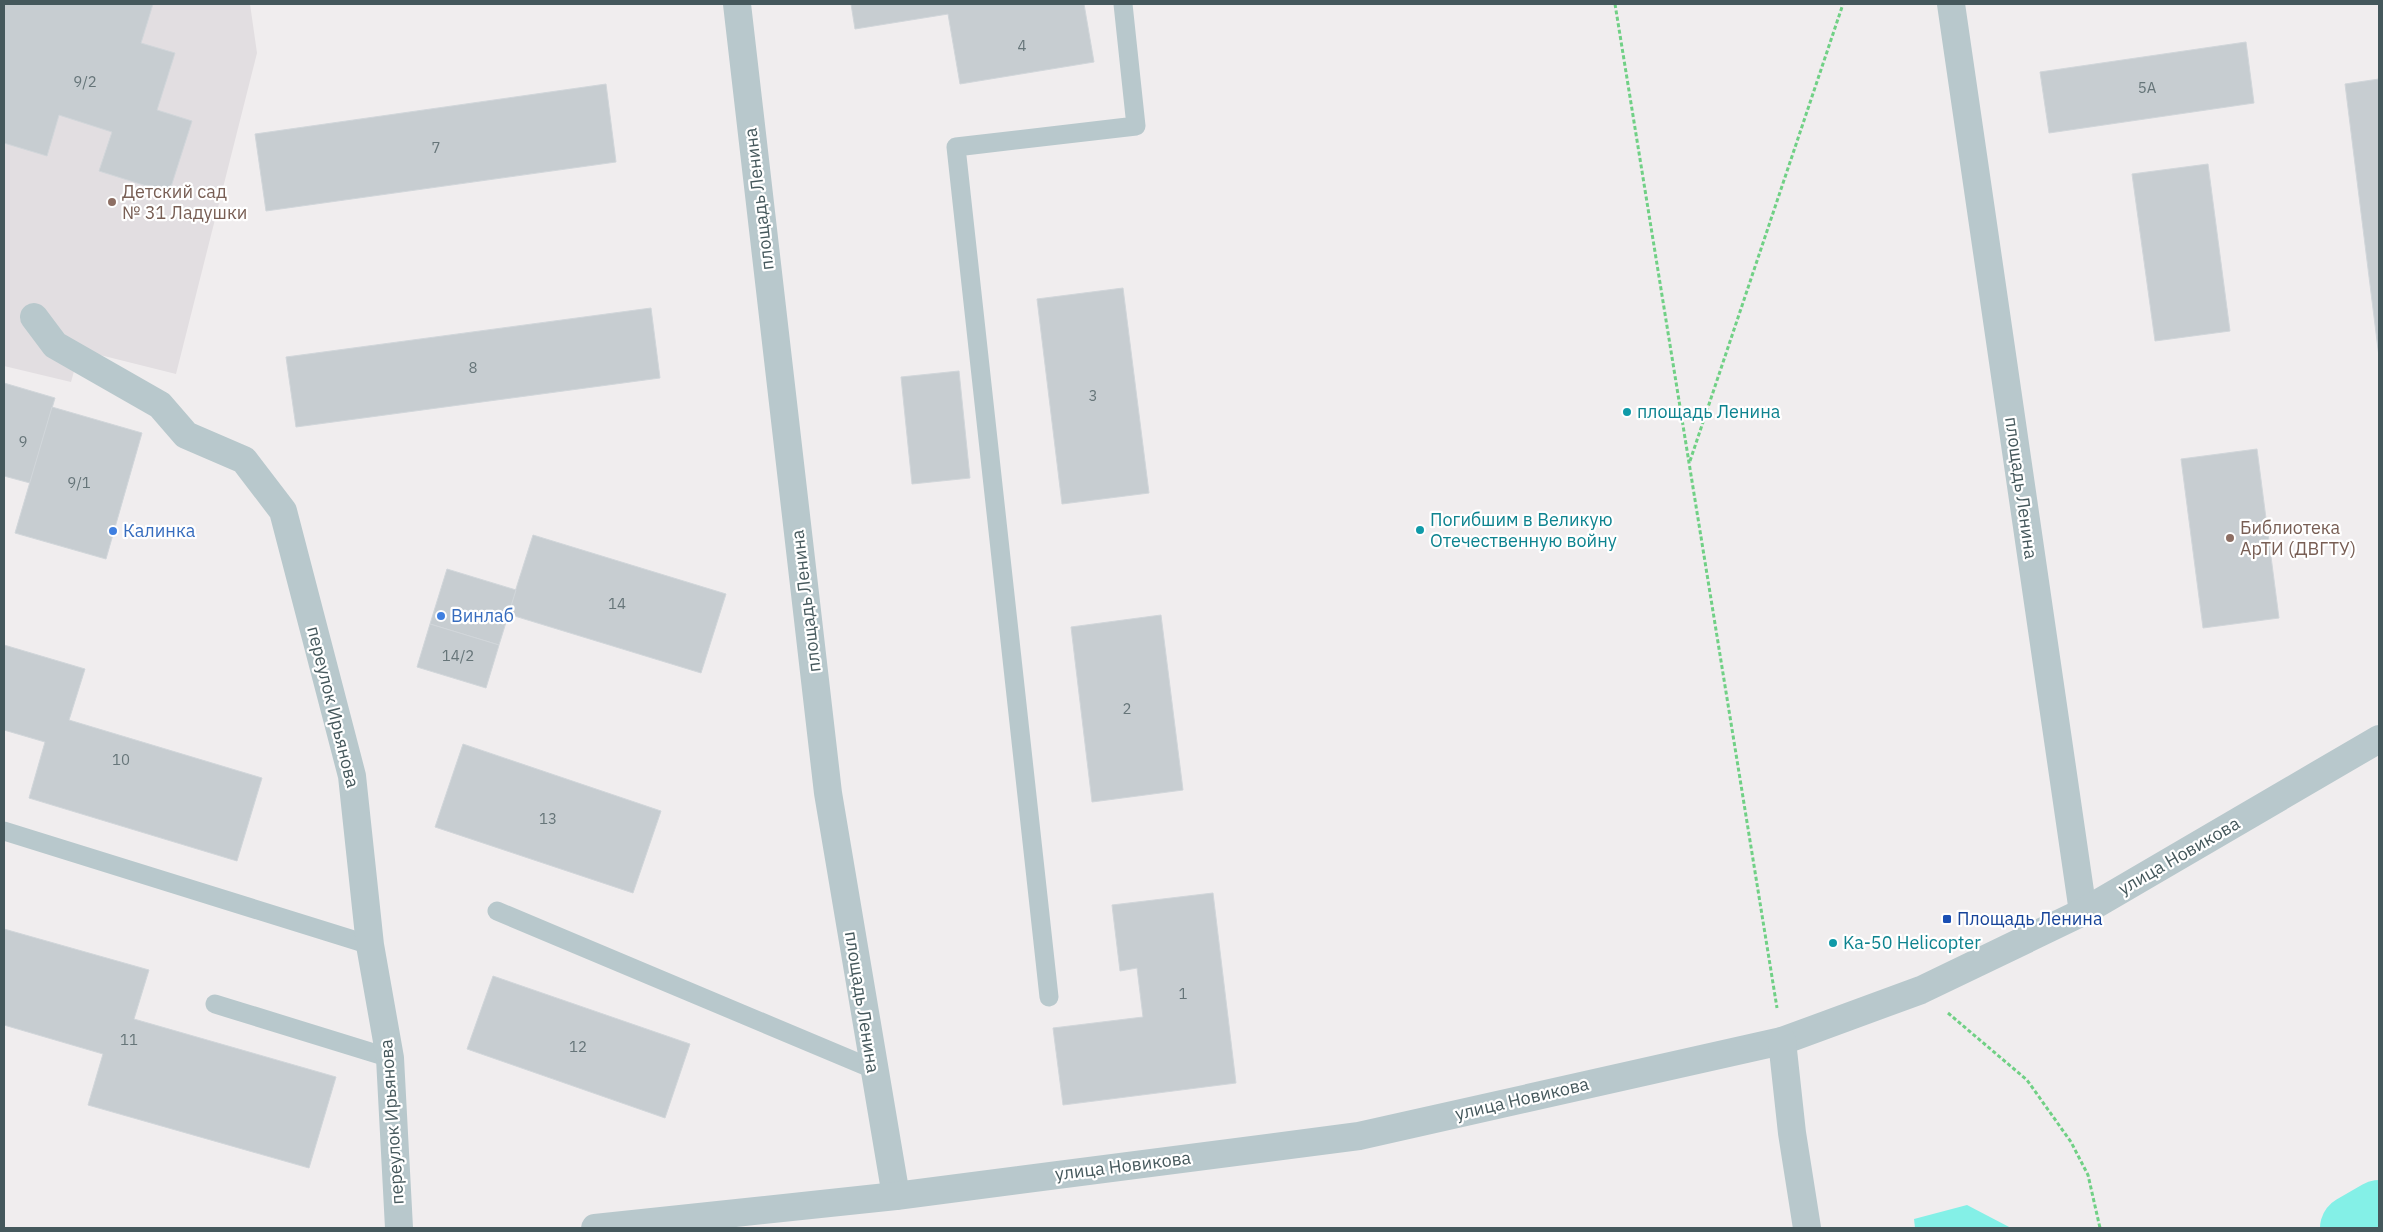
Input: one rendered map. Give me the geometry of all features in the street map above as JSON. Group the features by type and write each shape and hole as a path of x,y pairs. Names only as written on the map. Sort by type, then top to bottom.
{"street":[{"name":"площадь Ленина","path":"737,4 828,793 873,1069 896,1196"},
{"name":"площадь Ленина","path":"1951,4 2083,912"},
{"name":"переулок Ирьянова","path":"34,317 55,345 160,405 186,435 244,460 283,511 352,776 370,945 390,1058 399,1228"},
{"name":"улица Новикова","path":"595,1228 896,1196 1359,1136 1782,1041 1921,990 2083,912 2379,740"},
{"path":"1782,1041 1792,1133 1807,1228"}],"lane":[{"path":"1049,997 956,147 1136,126 1123,4"},
{"path":"4,832 370,945"},
{"path":"497,911 873,1069"},
{"path":"215,1004 390,1058"}],"path":[{"path":"1614,4 1690,462 1782,1041"},
{"path":"1690,462 1844,4"},
{"path":"1921,990 2027,1080 2071,1142 2088,1175 2100,1228"}],"shaded area":[{"name":"Детский сад № 31 Ладушки","path":"4,4 250,4 257,53 176,374 80,350 71,382 4,366"}],"water":[{"path":"1967,1205 2011,1228 1915,1228 1914,1219"}],"building":[{"path":"4,4 153,4 141,43 175,53 157,110 192,121 169,193 99,171 112,132 59,115 47,156 4,143"},
{"path":"851,4 1084,4 1094,62 960,84 948,14 855,29"},
{"path":"2246,42 2254,103 2049,133 2040,72"},
{"path":"2379,79 2379,357 2345,84"},
{"path":"606,84 616,162 266,211 255,134"},
{"path":"2208,164 2230,331 2155,341 2132,174"},
{"path":"1123,288 1149,493 1062,504 1037,299"},
{"path":"651,308 660,378 296,427 286,357"},
{"path":"959,371 970,478 912,484 901,377"},
{"path":"4,383 55,398 30,483 4,476"},
{"path":"52,407 142,433 106,559 15,533"},
{"name":"Библиотека АрТИ (ДВГТУ)","path":"2257,449 2279,618 2203,628 2181,459"},
{"path":"533,535 726,594 701,673 508,614"},
{"path":"447,569 516,590 499,645 430,624"},
{"path":"1161,615 1183,790 1092,802 1071,627"},
{"path":"430,624 499,645 486,688 417,667"},
{"path":"4,645 85,669 69,720 262,778 237,861 29,798 45,742 4,730"},
{"path":"463,744 661,811 633,893 435,827"},
{"path":"1213,893 1236,1083 1063,1105 1053,1028 1143,1017 1137,968 1120,971 1112,905"},
{"path":"4,929 149,970 134,1019 336,1077 309,1168 88,1105 103,1054 4,1025"},
{"path":"493,976 690,1044 665,1118 467,1049"}],"waterway":[{"path":"2353,1228 2379,1213"}],"place":[{"name":"Детский сад № 31 Ладушки","path":"112,202"},
{"name":"площадь Ленина","path":"1627,412"},
{"name":"Погибшим в Великую Отечественную войну","path":"1420,530"},
{"name":"Калинка","path":"113,531"},
{"name":"Библиотека АрТИ (ДВГТУ)","path":"2230,538"},
{"name":"Винлаб","path":"441,616"},
{"name":"Площадь Ленина","path":"1947,919"},
{"name":"Ka-50 Helicopter","path":"1833,943"}]}
